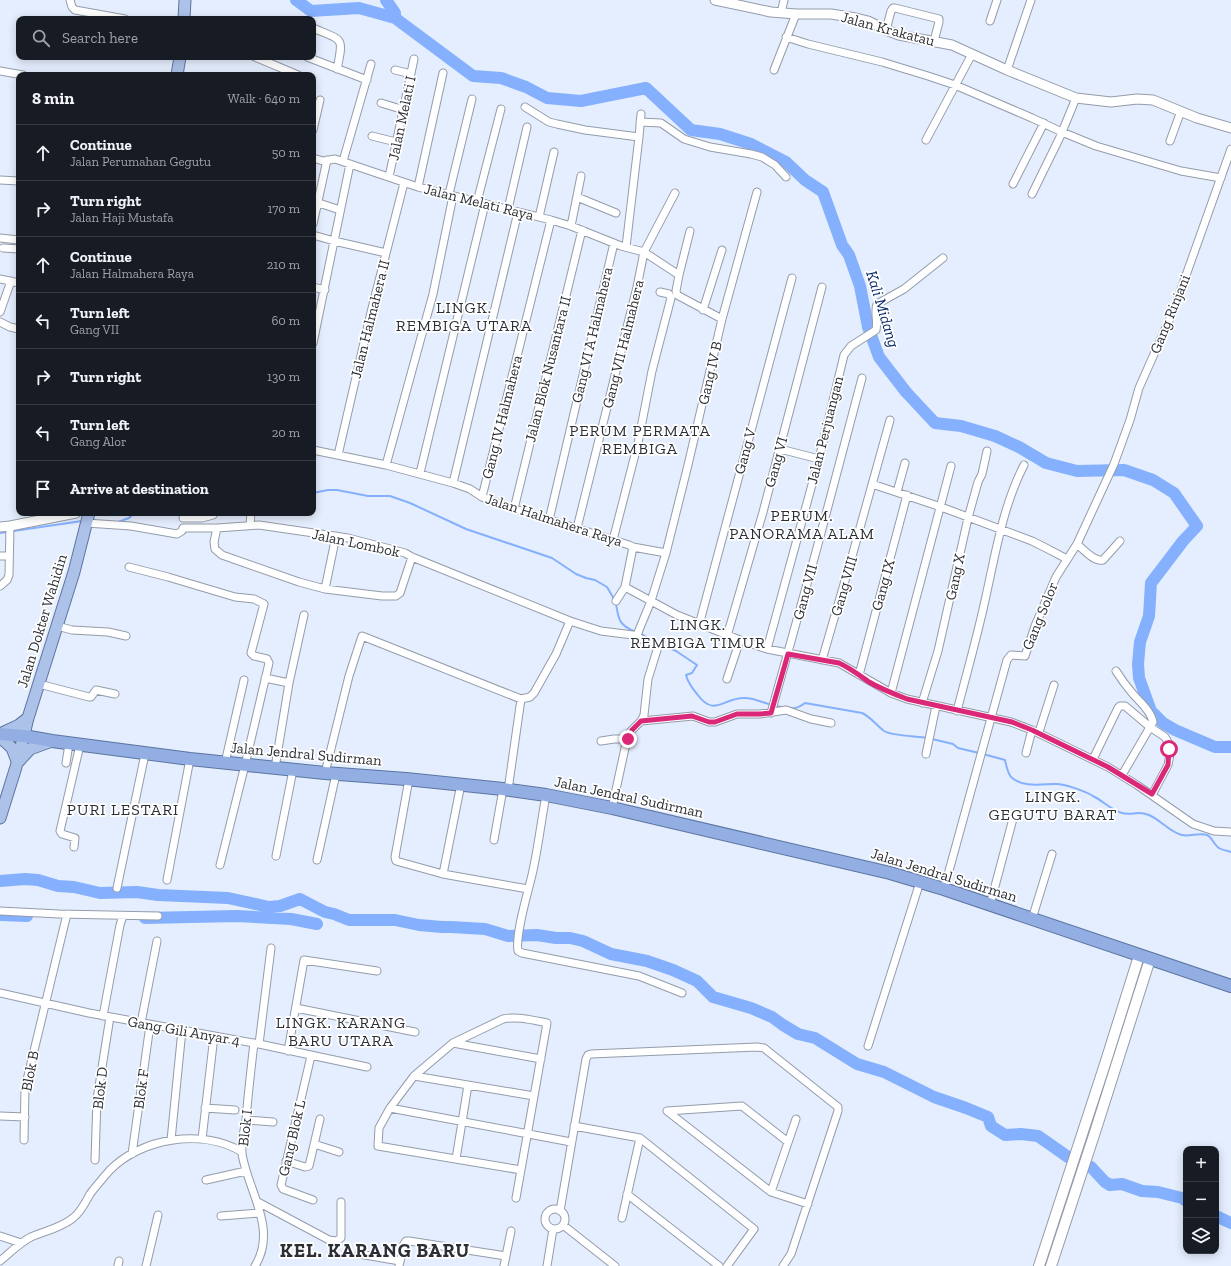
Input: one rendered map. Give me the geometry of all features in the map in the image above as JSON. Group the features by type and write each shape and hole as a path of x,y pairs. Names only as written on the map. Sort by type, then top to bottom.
{"highway":[{"name":"Jalan Jendral Sudirman","path":"0,735 24,736 145,754 225,763 330,774 461,784 546,796 612,808 886,872 944,889 1231,986"}],"main road":[{"path":"178,72 180,60"},
{"name":"Jalan Dokter Wahidin","path":"0,818 28,718 40,684 74,572 88,517"},
{"path":"16,764 12,748 0,735 19,725 28,718"},
{"path":"16,764 30,749 52,741"},
{"path":"1039,1266 1078,1148 1145,957"},
{"path":"1050,1266 1089,1151 1145,957"}],"street":[{"path":"70,0 75,10 108,16"},
{"name":"Jalan Krakatau","path":"715,0 758,10 796,14 842,15 868,21 886,30 910,37 946,44 1076,98 1111,102 1137,99 1153,100 1208,122 1231,128"},
{"path":"781,13 784,0"},
{"path":"990,21 997,0"},
{"path":"1007,70 1031,0"},
{"path":"886,30 891,11 895,8 939,19 934,41"},
{"path":"774,70 796,14"},
{"path":"316,29 340,41 341,44 336,69"},
{"path":"786,37 808,44 882,62 955,85 1096,146 1175,170 1221,178"},
{"path":"926,140 972,54"},
{"name":"Jalan Melati I","path":"389,177 414,59"},
{"path":"262,60 291,72"},
{"path":"314,60 367,80"},
{"path":"343,162 371,64"},
{"path":"395,70 411,74"},
{"path":"0,71 16,74"},
{"path":"418,187 443,73"},
{"path":"1032,194 1062,132 1076,98"},
{"path":"386,465 433,294 451,195 472,99"},
{"path":"316,117 320,100"},
{"path":"381,103 404,110"},
{"path":"525,107 549,122 585,130 639,137"},
{"path":"477,202 501,109"},
{"path":"1170,141 1181,111"},
{"path":"626,248 641,118 661,123 684,139 710,147 756,154 775,166 786,178"},
{"path":"1013,184 1044,123"},
{"path":"508,209 527,127"},
{"path":"372,136 396,142"},
{"name":"Gang Rinjani","path":"1107,477 1114,464 1130,420 1139,388 1174,309 1231,150"},
{"path":"539,217 554,152"},
{"name":"Jalan Melati Raya","path":"316,159 323,161 332,159 418,187 551,220 582,230 626,248 644,252"},
{"path":"316,198 327,160"},
{"path":"316,329 350,164"},
{"path":"571,226 581,176"},
{"path":"0,180 16,181"},
{"name":"Jalan Halmahera II","path":"338,455 404,183"},
{"name":"Gang IV B","path":"638,634 651,601 666,553 722,319 757,192"},
{"name":"Gang VII Halmahera","path":"577,528 636,293 644,252 675,193"},
{"path":"577,197 616,213"},
{"path":"316,202 340,210"},
{"path":"420,473 485,204"},
{"path":"454,483 518,212"},
{"name":"Gang IV Halmahera","path":"482,497 551,220"},
{"name":"Jalan Blok Nusantara II","path":"514,509 582,230"},
{"path":"690,231 679,275 676,291 677,295 722,319"},
{"path":"316,236 386,253"},
{"path":"0,238 16,240"},
{"name":"Gang VI A Halmahera","path":"549,520 614,243"},
{"path":"3,248 16,249"},
{"path":"703,310 722,250"},
{"path":"644,252 679,275"},
{"name":"Jalan Perjuangan","path":"767,649 819,459 844,355 851,346 876,330 878,321 876,309 877,304 904,290 943,258"},
{"name":"Gang V","path":"699,625 792,278"},
{"path":"0,279 16,282"},
{"path":"0,312 11,281"},
{"name":"Gang VI","path":"726,636 756,537 822,287"},
{"path":"316,288 324,290"},
{"path":"613,540 638,443 652,371 671,298 669,294 660,292"},
{"path":"0,322 16,328"},
{"name":"Gang VII","path":"772,709 862,378"},
{"name":"Gang VIII","path":"822,660 852,560 890,420"},
{"path":"780,449 819,459"},
{"name":"Jalan Halmahera Raya","path":"316,451 386,465 454,483 482,497 514,509 633,547 624,587 616,601"},
{"name":"Gang X","path":"922,703 938,651 968,518 978,482 982,474 987,451"},
{"path":"897,492 905,463"},
{"path":"957,711 1001,531 1010,498 1024,465"},
{"path":"891,694 951,466"},
{"name":"Gang Solor","path":"944,889 1008,658 1011,655 1025,656 1043,605 1056,577 1077,544 1107,477"},
{"path":"872,484 941,507 1046,548 1067,560"},
{"name":"Gang IX","path":"859,675 907,495"},
{"path":"0,586 9,575 9,556 6,528 62,516"},
{"path":"183,516 183,528"},
{"path":"189,516 202,518 209,516"},
{"path":"250,525 251,516"},
{"name":"Jalan Lombok","path":"88,517 173,534 180,533 183,528 217,528 250,525 336,536 379,545 405,553 570,621 601,631 638,634 658,648 648,679 644,715 641,721"},
{"path":"217,528 214,542 215,549 222,555 299,582 325,589 382,596 396,596 400,593 412,557"},
{"path":"325,589 336,536"},
{"path":"1077,544 1096,559 1101,561 1120,541"},
{"path":"633,547 666,553"},
{"path":"0,556 9,556"},
{"path":"129,567 232,596 250,598 262,602 263,606 251,653 254,656 269,661 220,865"},
{"path":"624,587 699,625 726,636 767,649 846,666 891,694 922,703 1012,722 1036,731 1122,775 1152,794 1192,824 1214,831 1231,832"},
{"path":"275,768 288,683 304,615"},
{"path":"317,860 330,774 349,676 362,636 521,699 530,697 534,693 556,654 570,621"},
{"path":"57,626 72,630 108,632 126,636"},
{"path":"727,679 740,640"},
{"path":"1116,671 1152,717 1153,722 1122,775"},
{"path":"265,678 288,683"},
{"path":"225,763 244,680"},
{"path":"40,684 90,697 92,697 95,690 115,694"},
{"path":"1026,753 1054,685"},
{"path":"494,840 506,790 521,699"},
{"path":"926,754 936,706"},
{"path":"1093,759 1120,706 1125,706 1150,727 1165,737 1168,742 1170,754 1168,765 1152,794"},
{"path":"612,808 628,739 632,730 641,721 692,716 709,722 715,722 737,714 760,714 772,709 786,710 811,719 831,723"},
{"path":"601,741 628,739"},
{"path":"66,763 74,744"},
{"path":"74,744 60,831 62,834 74,838 74,847"},
{"path":"117,888 145,754"},
{"path":"167,880 190,759"},
{"path":"276,856 293,770"},
{"path":"409,779 395,857 396,861 443,874 528,889"},
{"path":"443,874 461,784"},
{"path":"546,796 532,875 518,939 518,950 639,976 663,984 682,993"},
{"path":"990,905 1014,815"},
{"path":"1032,919 1052,854"},
{"path":"868,1046 920,882"},
{"path":"0,911 66,917 158,916"},
{"name":"Blok D","path":"95,1160 97,1099 106,1016 120,925 123,916"},
{"name":"Blok B","path":"24,1140 26,1088 66,917"},
{"path":"141,1023 157,941"},
{"name":"Blok I","path":"255,1266 259,1258 264,1236 258,1202 246,1171 242,1152 256,1044 271,948"},
{"path":"288,1050 304,960 377,971"},
{"name":"Gang Gili Anyar 4","path":"0,993 150,1025 288,1050 367,1067"},
{"path":"296,1008 415,1032"},
{"path":"516,1198 528,1134 547,1023 518,1017 503,1019 453,1043 414,1076 390,1108 379,1128 378,1146 521,1170"},
{"name":"Blok F","path":"132,1154 150,1025"},
{"path":"171,1140 182,1030"},
{"path":"202,1140 214,1036"},
{"path":"453,1043 541,1059"},
{"path":"560,1211 552,1210 546,1216 547,1225 553,1229 559,1228 563,1225 564,1218 560,1211 571,1142 588,1055 764,1048 838,1107 838,1111 791,1254 783,1266"},
{"name":"Gang Blok L","path":"311,1056 286,1161 282,1187 313,1200"},
{"path":"414,1076 534,1096"},
{"path":"456,1159 468,1085"},
{"path":"788,1142 742,1106 667,1111 771,1192 808,1204"},
{"path":"205,1108 235,1110"},
{"path":"390,1108 571,1142"},
{"path":"0,1116 25,1117"},
{"path":"286,1161 305,1167 309,1166 320,1119"},
{"path":"771,1192 796,1119"},
{"path":"246,1120 273,1122"},
{"path":"574,1126 640,1138 754,1229 727,1266"},
{"path":"622,1218 640,1138"},
{"path":"0,1261 21,1243 71,1220 81,1211 90,1194 111,1169 132,1154 151,1145 171,1140 202,1140 222,1142 242,1152"},
{"path":"314,1144 339,1152"},
{"path":"206,1180 246,1171"},
{"path":"627,1194 719,1266"},
{"path":"258,1202 329,1240 336,1241 341,1238 341,1202"},
{"path":"221,1216 260,1213"},
{"path":"146,1266 158,1215"},
{"path":"563,1225 615,1266"},
{"path":"547,1266 553,1229"},
{"path":"504,1266 511,1231"},
{"path":"0,1236 21,1243"},
{"path":"359,1254 400,1264 404,1244 409,1240 506,1256"}],"waterway":[{"name":"Kali Midang","path":"296,0 311,11 359,8 395,18 473,76 501,78 526,87 547,98 581,101 646,88 691,130 720,134 751,144 786,162 805,180 823,192 842,245 849,255 860,286 868,327 879,357 906,392 935,423 961,426 995,436 1019,447 1046,463 1077,471 1124,470 1153,480 1174,493 1197,526 1183,541 1151,583 1149,616 1140,642 1138,664 1139,678 1151,711 1163,723 1175,730 1215,747 1231,747"},
{"path":"386,0 395,13 395,18"},
{"path":"316,492 337,490 368,496 390,496 410,503 466,529 552,558 576,574 595,580 607,587 614,599"},
{"path":"118,522 131,516"},
{"path":"0,533 82,521"},
{"path":"616,603 619,618 623,625 651,640"},
{"path":"660,644 676,651 697,665 692,673 686,675 695,692 709,705 715,706 738,698 746,698 782,707"},
{"path":"790,708 798,707 805,703 862,713 888,733 928,738"},
{"path":"932,739 953,744 958,748 979,753"},
{"path":"983,754 1005,760 1011,777 1021,783 1033,785 1060,784 1075,788 1097,798 1118,812 1126,814 1141,813 1149,815 1169,829 1182,835 1207,835 1219,848 1231,852"},
{"path":"0,881 25,879 38,880 58,886 74,887 100,893 137,892 158,895 228,898 269,907 280,906 300,899 325,912 349,920 395,920 419,925 485,929 508,936 537,935 556,938 570,938 583,941 611,954 647,961 673,970 697,981 713,997 751,1008 772,1017 798,1034 815,1038 857,1064 884,1072 934,1097 988,1117 991,1126 1005,1135 1021,1134 1038,1136 1068,1157 1091,1167 1105,1182 1110,1185 1122,1184 1142,1191 1158,1192 1183,1199"},
{"path":"0,915 27,916"},
{"path":"145,918 237,916 291,919 317,924"},
{"path":"1219,1217 1231,1223"}],"district":[{"name":"LINGK. REMBIGA UTARA","path":"464,316"},
{"name":"PERUM PERMATA REMBIGA","path":"640,439"},
{"name":"PERUM. PANORAMA ALAM","path":"802,524"},
{"name":"LINGK. REMBIGA TIMUR","path":"698,633"},
{"name":"LINGK. GEGUTU BARAT","path":"1053,805"},
{"name":"PURI LESTARI","path":"123,809"},
{"name":"LINGK. KARANG BARU UTARA","path":"341,1031"},
{"name":"KEL. KARANG BARU","path":"375,1250"}],"route":[{"path":"628,739 630,732 641,721 696,716 709,722 715,722 737,714 771,713 788,654 839,663 891,694 907,699 1012,722 1077,750 1152,794 1168,765 1170,754 1169,749"}]}
